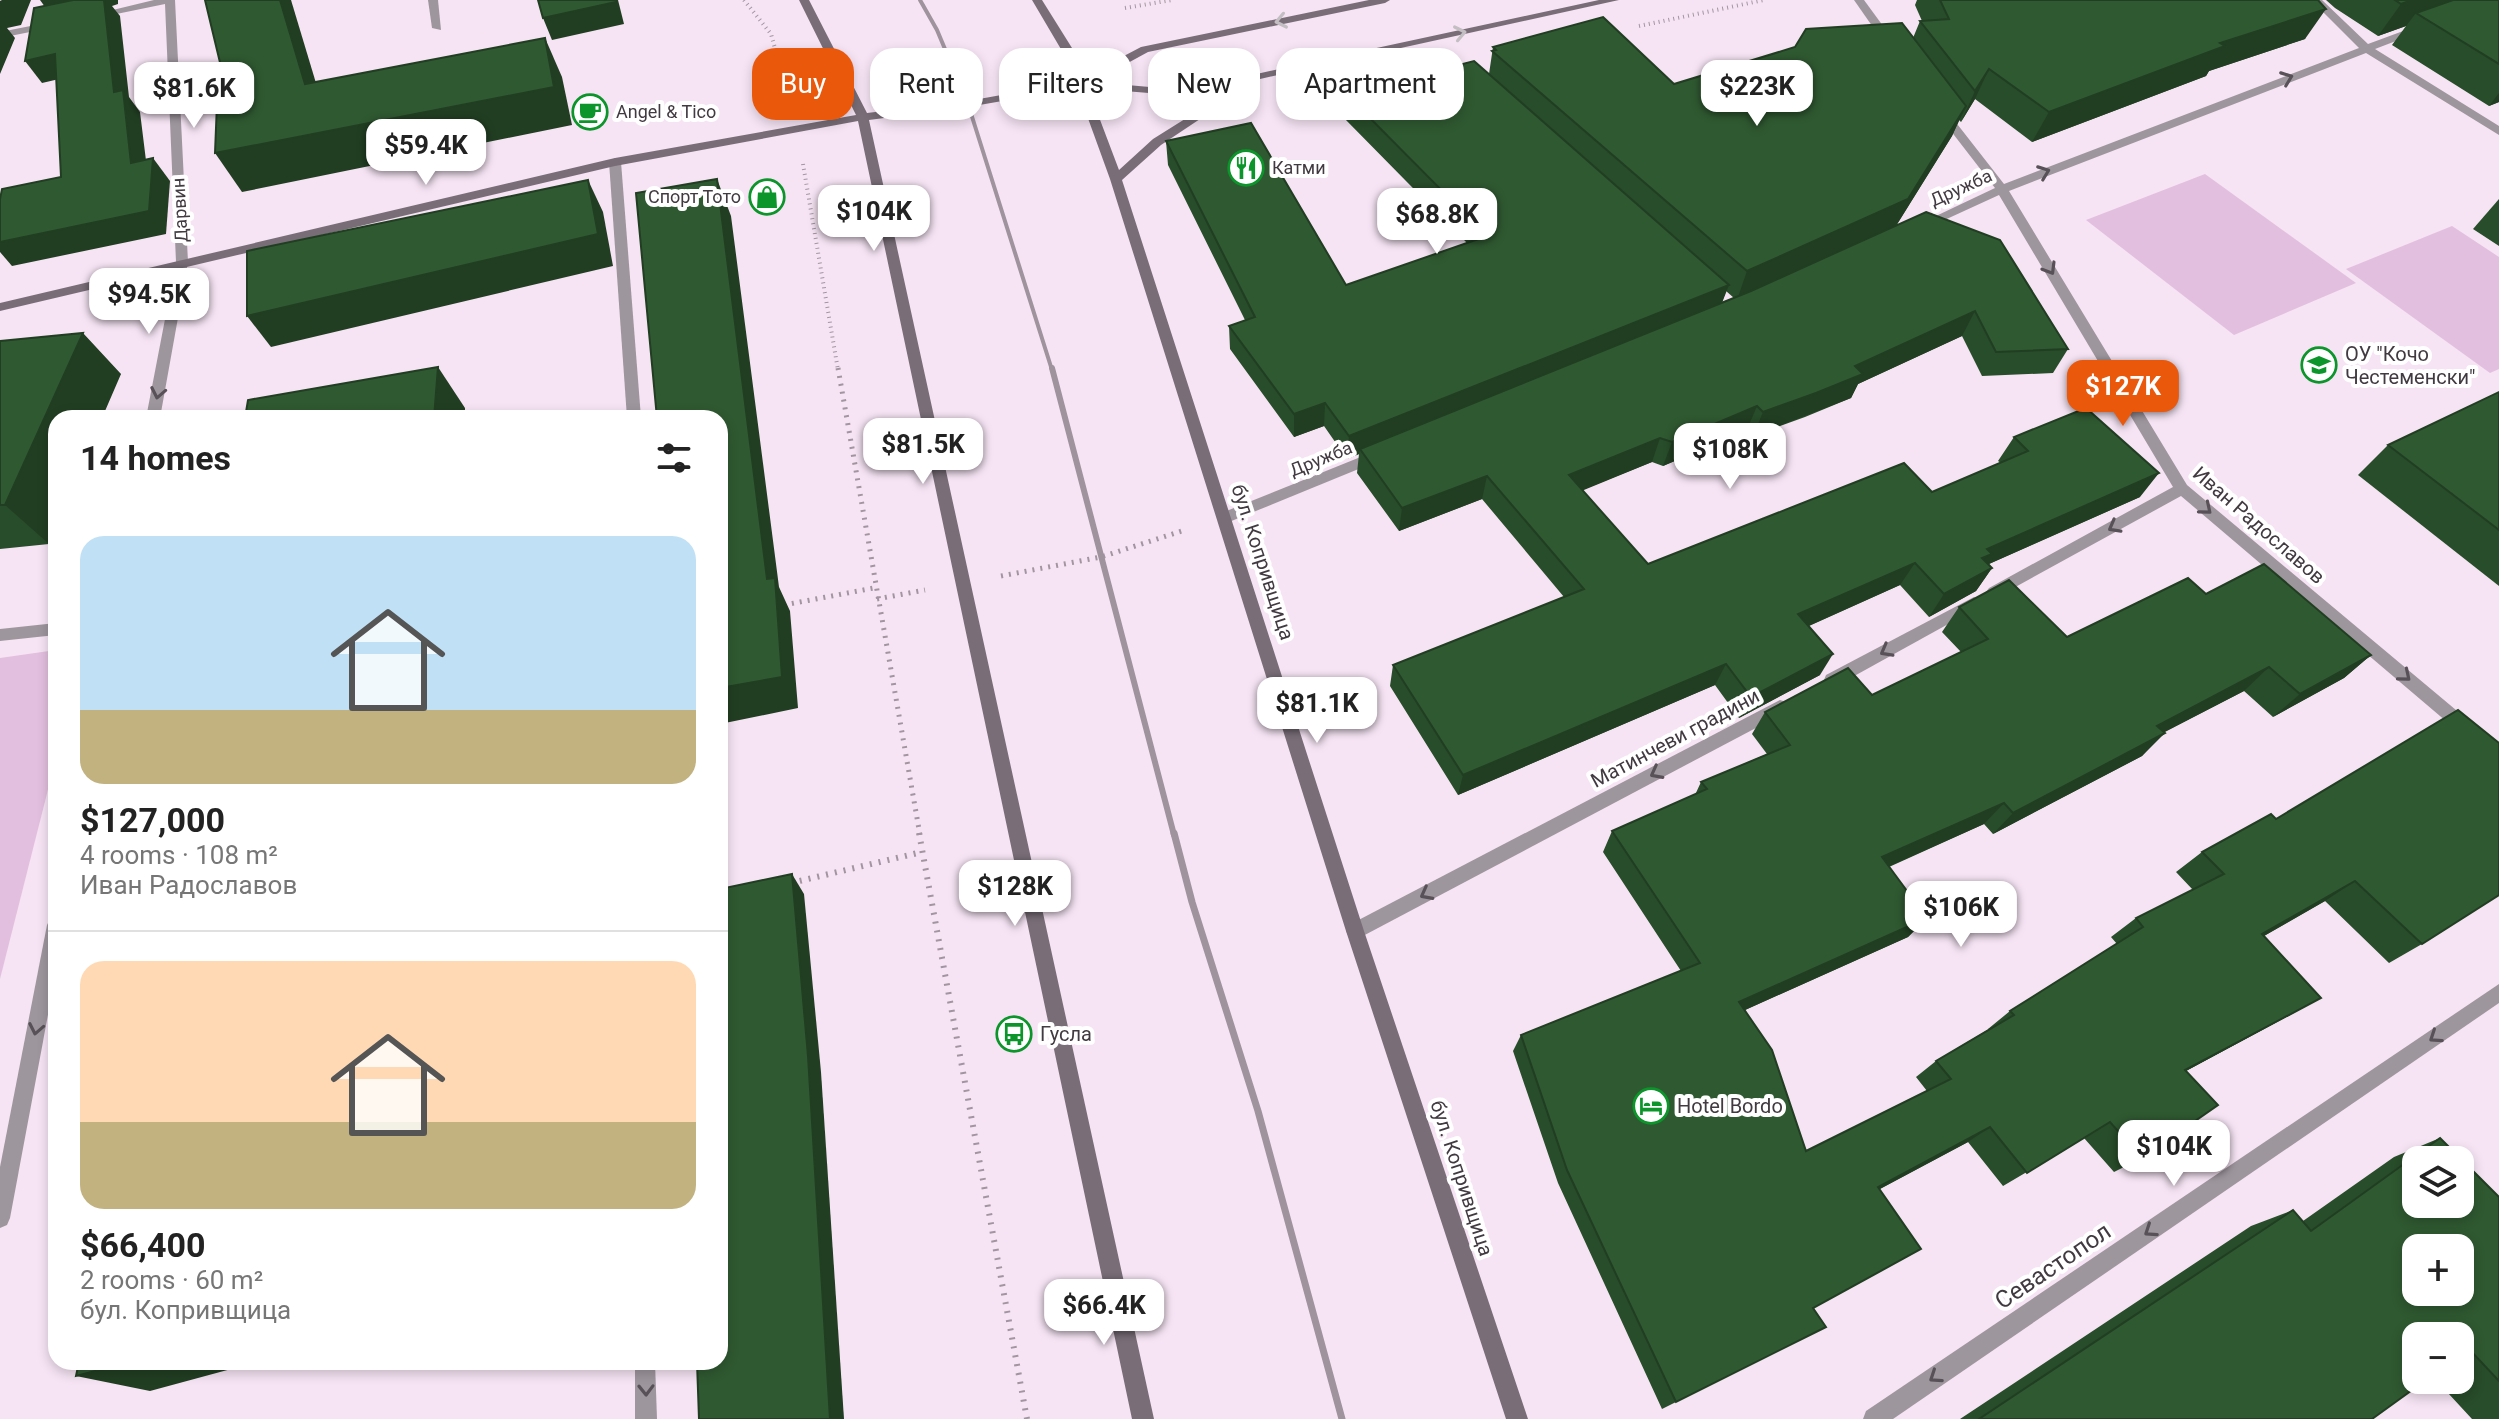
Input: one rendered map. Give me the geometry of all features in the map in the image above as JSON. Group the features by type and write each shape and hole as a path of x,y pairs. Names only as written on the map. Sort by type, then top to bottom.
{"main road":[{"path":"804,0 863,117 1143,1419"},
{"name":"бул. Копривщица","path":"1037,0 1066,48"},
{"path":"1132,56 1145,49 1385,0"},
{"path":"1132,88 1161,91 1261,76 1614,0"},
{"path":"1116,179 1157,142 1261,76"},
{"path":"0,307 615,162 863,117 999,99"},
{"name":"бул. Копривщица","path":"1094,120 1116,179 1355,931 1517,1419"}],"street":[{"path":"77,19 170,0"},
{"name":"Дарвин","path":"154,410 182,262 170,0"},
{"path":"433,0 437,28"},
{"path":"1859,0 1893,48"},
{"path":"2316,0 2364,47 2499,131"},
{"path":"0,35 62,22"},
{"name":"Дружба","path":"1904,233 2002,189 2364,47 2439,22"},
{"name":"Иван Радославов","path":"1929,95 2002,189 2182,489 2499,756"},
{"path":"615,162 633,410"},
{"name":"Дружба","path":"1224,518 1385,452"},
{"name":"Матинчеви градини","path":"1355,931 1804,695 2182,489"},
{"path":"0,635 48,630"},
{"path":"0,1218 48,989"},
{"name":"Севастопол","path":"1874,1419 2499,993"},
{"path":"645,1370 646,1419"}],"path":[{"path":"744,0 771,34 798,130 874,588 1027,1419"},
{"path":"1121,0 1128,15"},
{"path":"1125,8 1172,0"},
{"path":"963,583 1101,557 1224,518"},
{"path":"782,605 874,588"},
{"path":"778,886 922,852"}],"shaded area":[{"path":"2205,174 2356,283 2234,335 2086,220"},
{"path":"2452,226 2499,257 2499,369 2490,373 2346,269"},
{"path":"48,651 48,790 0,979 0,658"}],"building":[{"path":"73,0 104,0 114,92 123,90 131,163 153,158 149,211 0,242 2,189 61,177 55,54 25,61 34,8"},
{"path":"205,0 280,0 305,84 545,38 554,87 215,153 217,103 229,100"},
{"path":"538,0 615,0 616,2 543,18"},
{"path":"1940,0 2318,0 2326,9 2220,43 2225,46 2049,112 1989,69 1975,91 1920,21 1949,19"},
{"path":"2453,0 2499,0 2499,64 2416,13"},
{"path":"1603,17 1674,84 1795,47 1806,29 1902,23 1966,106 1908,199 1747,271 1492,51 1496,50 1493,47"},
{"path":"1474,61 1729,285 1349,436 1325,403 1294,414 1229,326 1255,317 1166,141 1251,123 1346,285 1487,236 1372,120 1464,120 1464,64"},
{"path":"717,179 767,579 775,578 782,677 728,687 728,410 656,410 636,193"},
{"path":"588,180 598,234 247,316 247,251"},
{"path":"1926,212 2000,240 2068,349 1996,352 1975,311 1855,366 1863,374 1816,393 1763,412 1757,406 1672,442 1660,438 1569,475 1648,564 1904,463 1932,492 2028,451 2014,437 2086,408 2159,473 1987,549 1992,554 1982,558 1992,568 1944,594 1915,563 1798,614 1833,654 1751,697 1726,664 1463,775 1393,665 1584,589 1487,476 1402,508 1360,449 1751,291"},
{"path":"83,333 5,505 0,505 0,341"},
{"path":"438,367 435,410 246,410 248,400"},
{"path":"2499,392 2499,530 2388,445"},
{"path":"2264,564 2371,655 2300,694 2269,667 2157,726 2165,733 2013,813 2004,803 1882,857 1927,918 1739,1002 1772,1050 1806,1151 1951,1079 1936,1061 2014,1015 2010,1011 2143,927 2136,918 2224,874 2202,852 2271,814 2276,819 2458,710 2499,743 2499,895 2422,944 2355,881 2262,934 2321,998 2185,1070 2218,1105 2142,1158 2110,1122 2027,1173 1990,1127 1878,1187 1921,1249 1813,1308 1826,1327 1676,1402 1567,1170 1521,1035 1700,963 1612,831 1707,789 1701,782 1790,745 1765,712 1848,668 1872,695 1988,639 1959,607 2009,580 2067,637 2188,578 2206,594"},
{"path":"792,874 808,1056 830,1419 699,1419 697,1370 728,1370 728,887"},
{"path":"2440,1138 2448,1146 2429,1146"},
{"path":"2402,1165 2402,1218 2474,1218 2474,1172 2499,1197 2499,1381 2474,1354 2474,1322 2402,1322 2402,1394 2407,1394 2372,1419 1979,1419 2293,1210 2311,1231"},
{"path":"77,1370 99,1370 76,1376"}],"railway":[{"path":"920,0 937,30 968,104 1052,370"},
{"path":"1052,368 1174,835"},
{"path":"1174,833 1192,902 1258,1111 1342,1419"}],"place":[{"name":"Angel & Tico","path":"590,112"},
{"name":"Катми","path":"1246,168"},
{"name":"Спорт Тото","path":"767,197"},
{"name":"ОУ \"Кочо Честеменски\"","path":"2319,365"},
{"name":"Гусла","path":"1014,1034"},
{"name":"Hotel Bordo","path":"1651,1106"}]}
